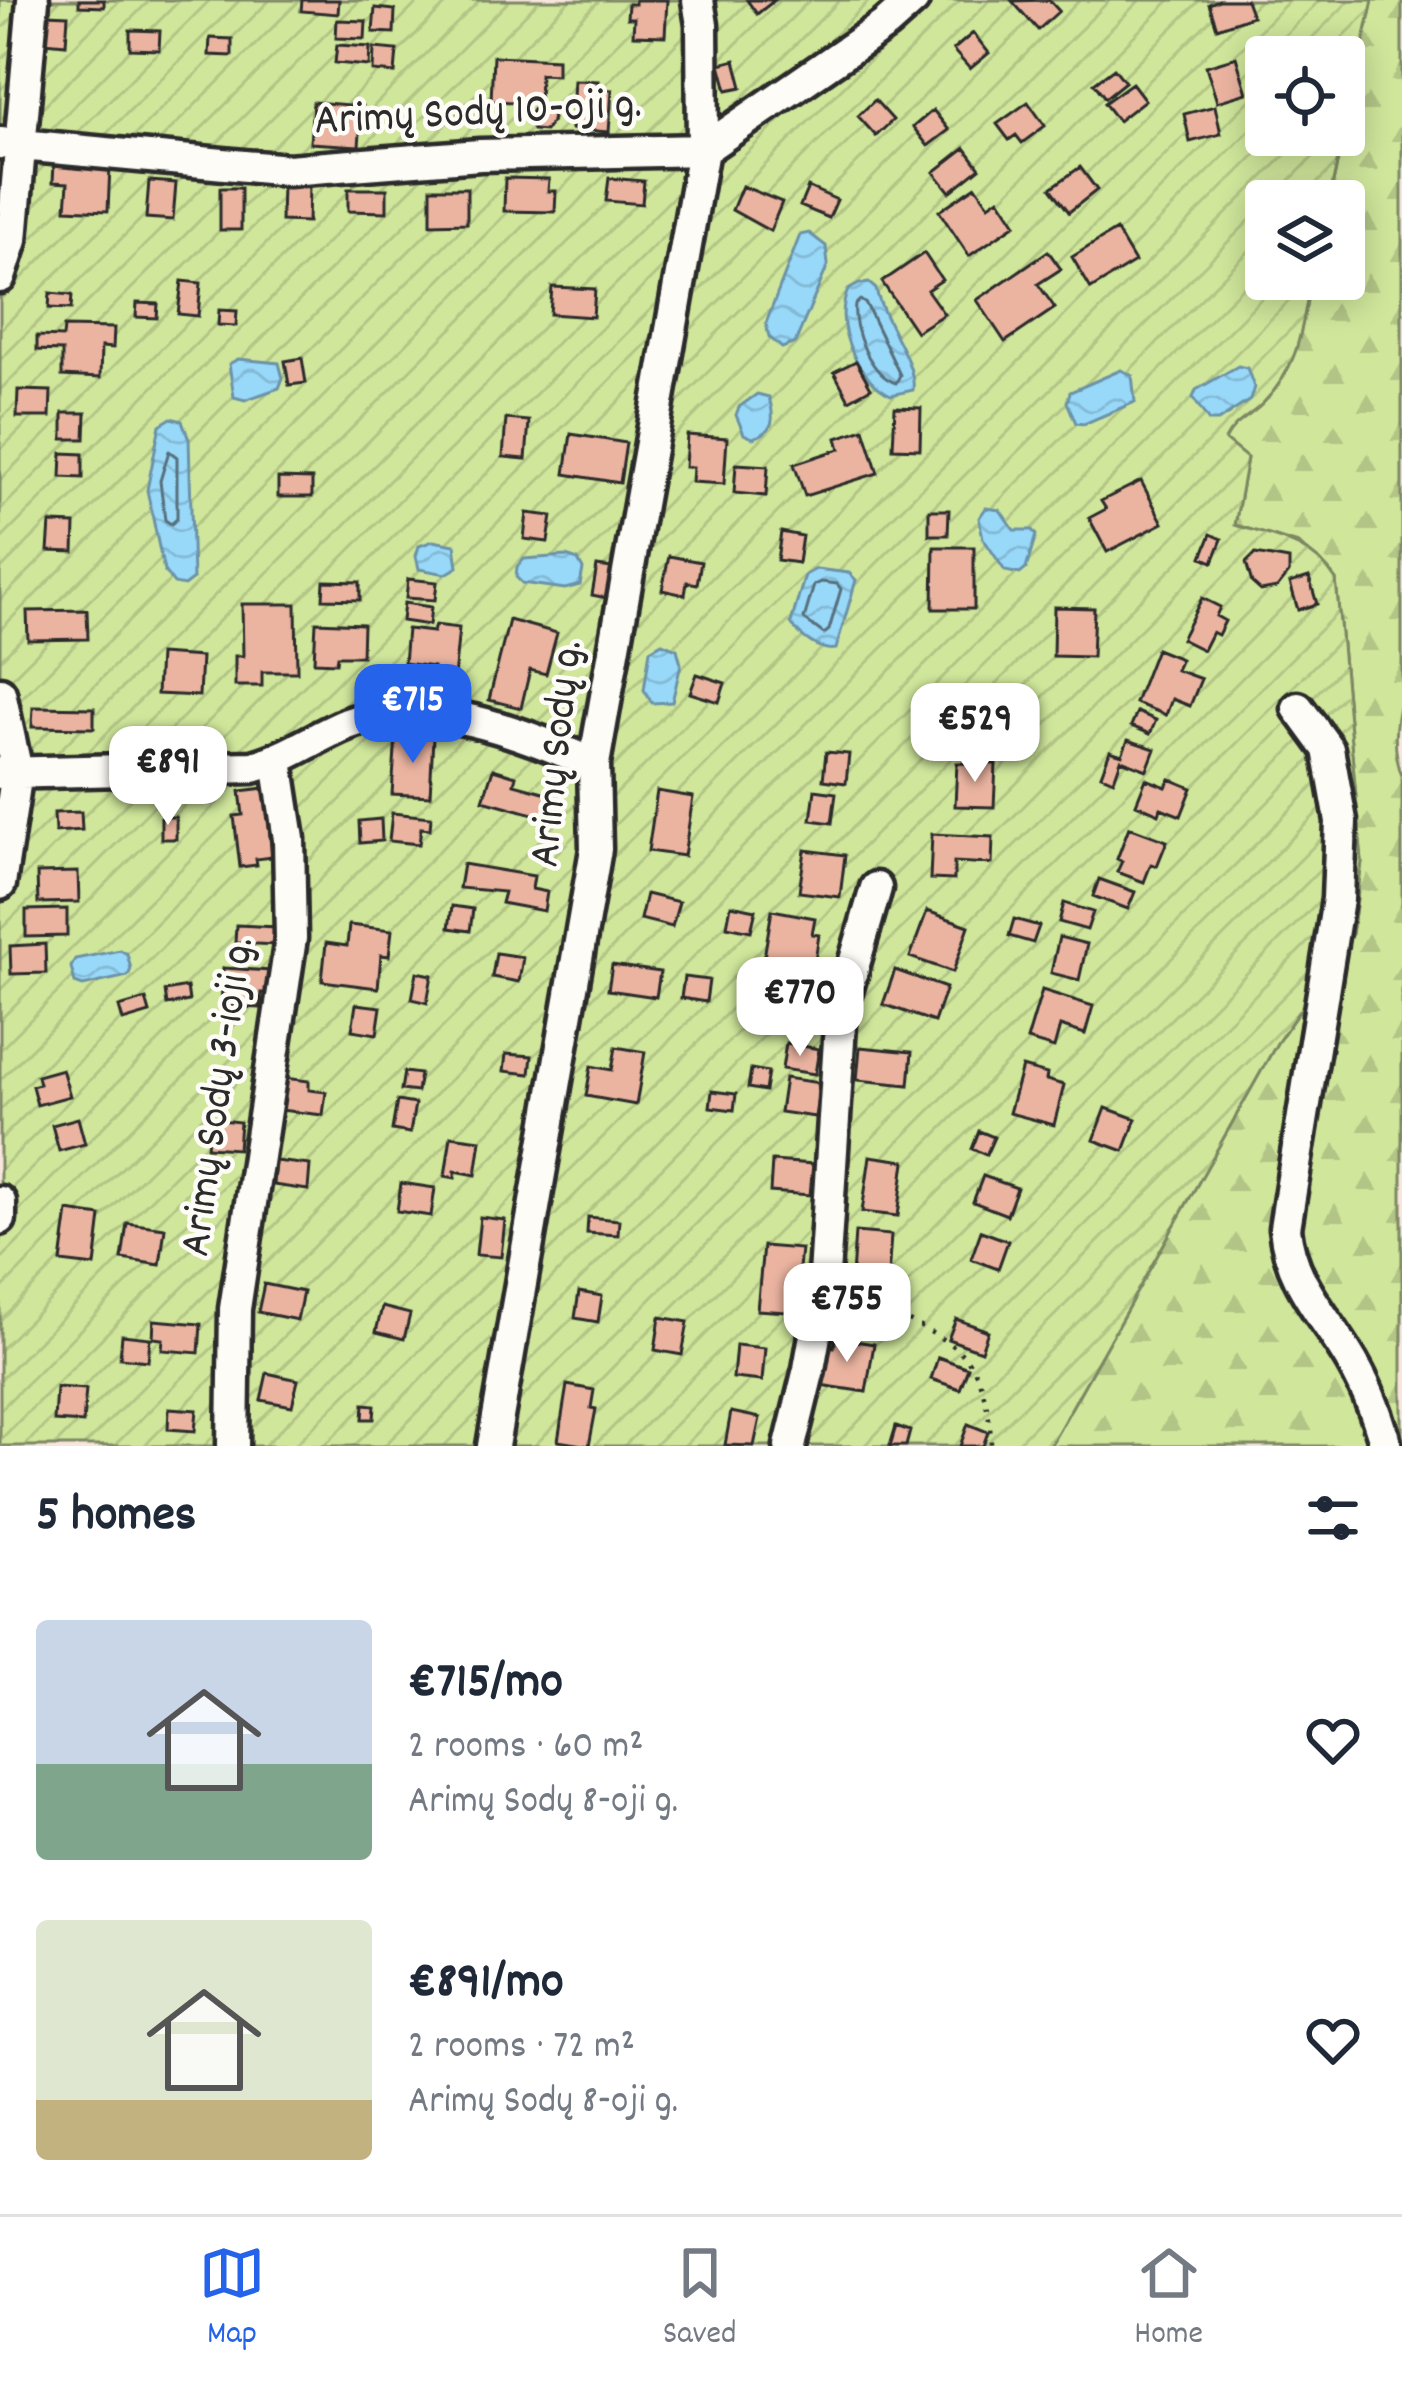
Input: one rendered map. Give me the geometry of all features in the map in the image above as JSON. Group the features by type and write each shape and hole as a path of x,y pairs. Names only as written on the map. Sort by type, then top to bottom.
{"street":[{"path":"0,277 12,240 10,144 33,0"},
{"name":"Arimų Sodų g.","path":"493,1446 596,849 594,764 703,150 698,0"},
{"name":"Arimų Sodų 10-oji g.","path":"10,144 287,170 480,155 703,150 886,24 913,0"},
{"path":"0,693 8,772 0,884"},
{"path":"1298,709 1328,748 1341,821 1339,899 1285,1228 1287,1251 1302,1289 1347,1353 1376,1408 1386,1446"},
{"path":"8,772 223,769 277,760 347,724 385,714 448,717 532,738 594,764"},
{"name":"Arimų Sodų 3-ioji g.","path":"232,1446 235,1309 291,938 290,839 277,760"},
{"path":"790,1446 823,1291 841,1009 876,888"},
{"path":"0,1202 0,1219"}],"path":[{"path":"823,1291 893,1311 965,1356 991,1412 991,1446"}],"green space":[{"path":"0,0 1373,0 1365,36 1245,36 1245,156 1339,156 1333,180 1245,180 1245,300 1307,300 1286,373 1225,440 1247,458 1235,525 1304,550 1336,580 1362,862 1352,934 1277,1043 1050,1446 0,1446"},
{"path":"1373,0 1402,0 1402,695 1395,736 1402,776 1402,1446 1050,1446 1277,1043 1352,934 1362,862 1336,580 1299,544 1235,525 1247,458 1224,440 1265,401 1286,373 1306,300 1365,300 1365,180 1334,180 1339,156 1365,156 1365,37"}],"water":[{"path":"809,233 826,246 828,265 795,343 782,348 769,337 766,323 800,235"},
{"path":"869,283 876,289 910,367 913,390 891,395 879,388 851,350 844,304 848,290"},
{"path":"238,359 279,363 283,378 279,388 245,400 234,397 229,364"},
{"path":"1238,366 1247,368 1254,387 1250,400 1218,421 1209,421 1193,398 1196,390"},
{"path":"1121,370 1132,375 1135,402 1084,424 1076,423 1067,402 1070,392"},
{"path":"757,394 769,397 772,418 766,432 753,438 744,434 736,415"},
{"path":"171,418 182,421 189,439 193,579 184,586 174,584 164,571 147,490 160,425"},
{"path":"986,508 1000,510 1014,530 1032,530 1036,535 1026,569 1020,574 1005,571 983,538 979,518"},
{"path":"433,541 455,545 458,567 446,574 419,569 419,546"},
{"path":"566,556 578,560 583,569 580,585 565,589 522,583 516,577 524,559"},
{"path":"816,569 849,573 856,580 836,649 811,642 791,623 805,575"},
{"path":"662,643 677,649 681,664 672,702 652,703 644,690 650,650"},
{"path":"120,950 127,954 128,976 83,986 75,983 71,967 75,959"}],"building":[{"path":"79,0 104,0 104,7 79,6"},
{"path":"302,0 339,0 338,14 301,11"},
{"path":"667,0 665,36 633,35 634,18 627,18 628,4"},
{"path":"747,0 775,0 757,14"},
{"path":"1049,0 1059,11 1038,30 1012,1"},
{"path":"1246,0 1252,16 1217,28 1209,4"},
{"path":"375,8 395,10 394,33 373,32"},
{"path":"46,14 68,15 66,44 44,42"},
{"path":"337,20 366,21 365,39 336,38"},
{"path":"130,30 160,31 159,50 130,49"},
{"path":"973,33 989,53 970,69 953,50"},
{"path":"210,38 232,39 232,56 209,55"},
{"path":"337,45 370,47 369,66 335,63"},
{"path":"374,48 397,50 395,73 373,71"},
{"path":"493,56 557,59 557,75 540,74 539,103 491,101"},
{"path":"1236,57 1245,94 1217,102 1206,66"},
{"path":"735,60 742,87 727,90 720,64"},
{"path":"1114,68 1125,82 1105,98 1094,83"},
{"path":"574,80 598,81 597,89 612,90 609,132 571,129"},
{"path":"1132,83 1145,100 1118,121 1104,103"},
{"path":"875,100 893,120 876,136 858,116"},
{"path":"313,102 362,106 359,146 310,143"},
{"path":"1028,102 1045,126 1022,143 1016,135 1009,140 997,124"},
{"path":"1215,106 1221,134 1190,142 1184,114"},
{"path":"534,108 547,108 553,119 545,131 533,130 528,118"},
{"path":"933,110 949,130 928,146 913,127"},
{"path":"965,148 980,168 950,192 934,172"},
{"path":"54,163 110,166 108,211 66,209 68,183 53,182"},
{"path":"1080,167 1097,190 1069,212 1051,188"},
{"path":"505,178 549,179 548,191 556,191 555,212 504,211"},
{"path":"609,178 644,181 642,204 606,201"},
{"path":"149,181 176,183 173,220 146,218"},
{"path":"282,185 309,186 308,222 281,221"},
{"path":"742,186 782,202 770,231 732,210"},
{"path":"976,186 989,205 999,198 1016,224 969,256 939,211"},
{"path":"808,187 837,200 829,218 800,206"},
{"path":"220,188 241,188 241,230 220,230"},
{"path":"431,188 467,188 467,223 431,224"},
{"path":"348,189 387,189 387,212 348,211"},
{"path":"1116,230 1135,262 1091,289 1072,257"},
{"path":"1048,251 1061,269 1038,284 1055,308 1005,342 977,300"},
{"path":"924,253 942,280 927,290 944,314 916,332 882,282"},
{"path":"182,281 201,283 198,316 178,314"},
{"path":"552,287 595,289 593,317 550,314"},
{"path":"50,293 72,295 71,309 49,308"},
{"path":"137,303 158,304 157,318 136,317"},
{"path":"219,310 237,311 236,326 218,325"},
{"path":"64,327 114,328 113,348 101,347 100,378 62,376 62,351 37,350 37,336 63,337"},
{"path":"302,358 306,383 289,385 285,361"},
{"path":"856,361 871,388 849,400 834,372"},
{"path":"18,390 51,391 50,417 17,417"},
{"path":"895,407 921,408 920,449 893,448"},
{"path":"63,413 86,413 85,439 63,439"},
{"path":"506,419 529,421 526,459 503,457"},
{"path":"864,429 878,473 805,496 794,464 840,449 837,438"},
{"path":"571,434 626,443 620,483 565,474"},
{"path":"687,435 727,438 724,484 692,482 693,467 685,467"},
{"path":"62,453 83,454 83,478 61,477"},
{"path":"736,464 768,466 766,496 734,493"},
{"path":"278,478 312,479 312,497 278,497"},
{"path":"1141,481 1163,523 1107,552 1089,518 1106,509 1101,501"},
{"path":"929,510 949,510 948,535 929,535"},
{"path":"527,513 552,516 548,542 524,539"},
{"path":"50,523 75,524 74,552 48,551"},
{"path":"781,532 802,536 798,563 777,560"},
{"path":"1211,534 1222,539 1213,562 1202,557"},
{"path":"934,547 974,547 974,609 933,609"},
{"path":"1255,554 1289,560 1289,573 1277,588 1261,591 1252,583 1246,563"},
{"path":"669,556 701,562 697,584 687,582 685,595 662,590"},
{"path":"597,566 612,568 607,598 592,595"},
{"path":"1309,577 1317,604 1298,610 1290,583"},
{"path":"408,579 437,582 435,600 406,598"},
{"path":"324,581 360,582 360,600 323,599"},
{"path":"1202,598 1220,607 1216,616 1225,621 1218,635 1212,632 1203,650 1181,639"},
{"path":"404,603 431,607 429,625 402,621"},
{"path":"242,604 296,604 297,672 262,672 262,686 235,686 235,656 243,656"},
{"path":"1054,607 1094,608 1092,657 1053,656"},
{"path":"87,610 88,639 28,640 27,611"},
{"path":"509,620 557,633 546,674 530,670 521,708 489,700"},
{"path":"316,622 363,624 362,656 337,656 336,663 314,662"},
{"path":"435,625 459,628 454,678 432,675 433,667 404,663 407,629 433,632"},
{"path":"1156,649 1181,659 1176,670 1201,679 1190,706 1172,699 1166,715 1135,703"},
{"path":"159,654 201,657 199,696 157,694"},
{"path":"697,674 725,683 719,702 690,693"},
{"path":"33,707 94,708 94,728 32,727"},
{"path":"1137,712 1156,720 1150,734 1131,726"},
{"path":"396,735 433,737 430,796 392,794"},
{"path":"1128,740 1155,749 1147,770 1121,760 1114,780 1101,775 1110,751 1122,755"},
{"path":"826,752 849,754 846,783 823,780"},
{"path":"957,763 996,764 994,807 955,806"},
{"path":"493,769 516,776 514,784 551,794 544,817 483,800"},
{"path":"1146,779 1166,787 1170,779 1192,788 1181,816 1161,808 1159,814 1136,804"},
{"path":"265,788 272,857 240,867 234,816 243,815 240,791"},
{"path":"815,790 836,793 832,823 811,820"},
{"path":"657,791 693,797 684,856 648,851"},
{"path":"81,812 82,830 55,832 54,813"},
{"path":"392,813 431,817 430,829 421,828 419,844 389,841"},
{"path":"161,817 176,817 176,839 161,839"},
{"path":"381,819 382,841 360,843 359,821"},
{"path":"1129,827 1167,841 1144,882 1117,872"},
{"path":"932,834 993,837 992,864 954,862 954,880 930,879"},
{"path":"805,850 845,855 840,897 799,892"},
{"path":"463,864 534,876 532,889 547,892 544,911 501,903 504,892 459,888"},
{"path":"78,872 79,902 38,903 37,873"},
{"path":"1099,879 1135,892 1128,909 1093,896"},
{"path":"646,894 679,902 672,927 640,919"},
{"path":"1064,903 1093,912 1087,930 1059,922"},
{"path":"731,905 756,910 751,931 727,926"},
{"path":"452,906 473,909 470,931 449,928"},
{"path":"67,909 67,936 26,937 26,910"},
{"path":"772,910 815,918 812,934 819,935 813,972 763,963"},
{"path":"927,911 969,926 953,972 910,957"},
{"path":"1014,919 1039,926 1033,943 1009,936"},
{"path":"236,925 277,927 276,945 235,943"},
{"path":"349,925 392,930 389,956 381,955 378,988 322,981 326,943 347,946"},
{"path":"1059,937 1087,944 1079,980 1051,973"},
{"path":"45,944 46,973 11,974 10,946"},
{"path":"496,953 523,957 519,982 492,977"},
{"path":"612,965 660,972 656,997 608,990"},
{"path":"223,968 271,971 270,994 261,993 260,1008 221,1006"},
{"path":"895,970 946,988 934,1022 883,1004"},
{"path":"417,972 432,975 427,1003 412,999"},
{"path":"684,977 709,980 706,1002 681,998"},
{"path":"187,987 189,1001 167,1005 165,991"},
{"path":"1042,990 1093,1006 1085,1034 1060,1026 1054,1048 1027,1040"},
{"path":"146,999 150,1013 123,1021 119,1007"},
{"path":"356,1004 381,1007 377,1034 352,1030"},
{"path":"786,1043 819,1049 815,1074 782,1069"},
{"path":"616,1047 645,1052 636,1105 586,1096 591,1066 612,1070"},
{"path":"860,1047 912,1052 909,1085 857,1080"},
{"path":"506,1054 532,1056 530,1074 504,1071"},
{"path":"1022,1067 1064,1085 1054,1125 1009,1113"},
{"path":"62,1069 70,1096 37,1105 32,1086 39,1084 37,1076"},
{"path":"751,1069 768,1072 765,1091 748,1088"},
{"path":"404,1072 420,1074 417,1092 401,1090"},
{"path":"284,1078 309,1081 309,1090 326,1092 323,1115 280,1110"},
{"path":"785,1078 820,1083 815,1117 780,1112"},
{"path":"712,1091 736,1094 734,1110 710,1107"},
{"path":"397,1101 415,1104 410,1133 392,1130"},
{"path":"1106,1108 1136,1119 1124,1151 1094,1140"},
{"path":"78,1118 85,1144 59,1151 52,1125"},
{"path":"210,1119 240,1122 238,1149 207,1147"},
{"path":"979,1131 994,1137 986,1155 972,1149"},
{"path":"451,1136 481,1140 476,1175 455,1171 455,1178 445,1176"},
{"path":"870,1156 905,1161 898,1216 862,1212"},
{"path":"275,1161 310,1165 308,1190 273,1185"},
{"path":"772,1161 813,1164 810,1195 770,1192"},
{"path":"983,1176 1017,1188 1007,1215 973,1202"},
{"path":"401,1183 435,1188 431,1216 397,1211"},
{"path":"68,1211 101,1216 95,1266 61,1262"},
{"path":"480,1217 505,1220 501,1257 476,1255"},
{"path":"588,1217 619,1220 618,1235 587,1233"},
{"path":"127,1223 165,1228 160,1265 122,1259"},
{"path":"981,1231 1008,1241 998,1269 971,1259"},
{"path":"855,1232 891,1235 887,1293 851,1290"},
{"path":"763,1246 801,1249 796,1297 789,1296 787,1312 757,1310"},
{"path":"264,1284 303,1292 297,1320 258,1312"},
{"path":"579,1292 602,1296 598,1322 575,1318"},
{"path":"382,1307 410,1314 404,1339 376,1332"},
{"path":"660,1317 688,1322 682,1355 655,1350"},
{"path":"956,1319 988,1331 981,1351 948,1339"},
{"path":"154,1320 201,1324 199,1353 162,1350 163,1339 153,1338"},
{"path":"122,1335 150,1338 148,1361 120,1358"},
{"path":"836,1338 874,1344 866,1392 820,1385 826,1345 834,1347"},
{"path":"736,1345 765,1348 762,1381 733,1378"},
{"path":"938,1357 968,1368 960,1389 931,1379"},
{"path":"267,1373 298,1380 292,1406 261,1400"},
{"path":"567,1385 594,1390 591,1408 596,1409 589,1446 558,1441"},
{"path":"56,1387 86,1389 83,1423 54,1421"},
{"path":"364,1404 375,1405 374,1419 363,1419"},
{"path":"169,1408 197,1410 195,1431 168,1429"},
{"path":"731,1412 760,1418 754,1446 725,1445"},
{"path":"968,1424 988,1432 983,1446 960,1446"},
{"path":"896,1426 910,1431 906,1446 890,1446"}]}
